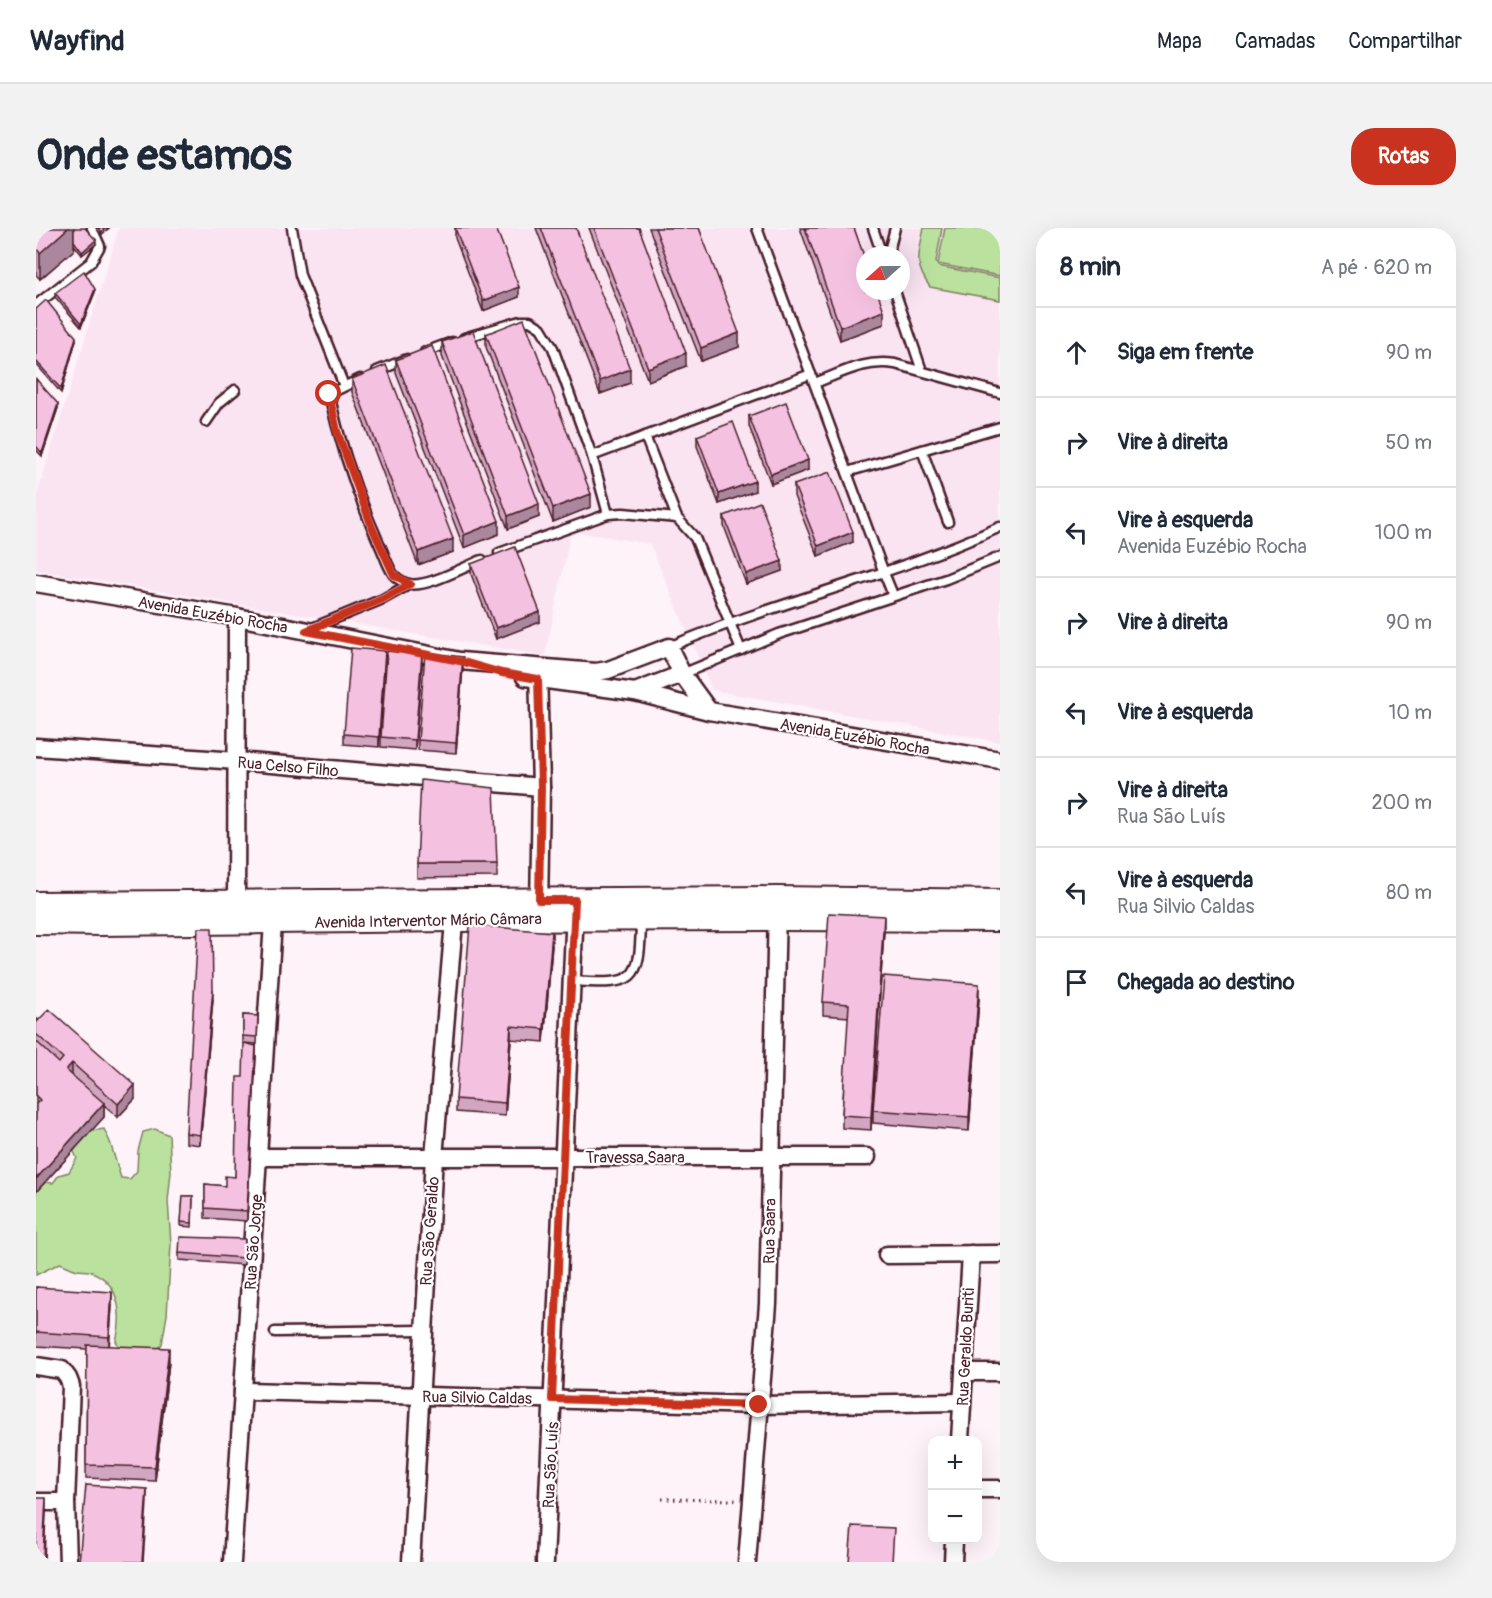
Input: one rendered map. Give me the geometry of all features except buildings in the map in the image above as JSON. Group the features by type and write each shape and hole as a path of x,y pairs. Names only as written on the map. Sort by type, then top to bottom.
{"main road":[{"name":"Avenida Interventor Mário Câmara","path":"36,904 236,912 273,922 455,909"},
{"name":"Avenida Interventor Mário Câmara","path":"36,922 236,912 985,907 1000,919"}],"street":[{"name":"Avenida Euzébio Rocha","path":"36,583 237,617 460,661 538,673 635,692 709,711 1000,760"},
{"path":"236,912 237,617"},
{"name":"Avenida Euzébio Rocha","path":"538,673 585,673 608,670 669,648"},
{"path":"669,648 682,674 709,711"},
{"path":"538,673 541,787 539,910"},
{"path":"635,692 682,674"},
{"name":"Rua Celso Filho","path":"36,747 237,761 541,787"},
{"name":"Rua Saara","path":"747,1562 768,1304 777,908"},
{"name":"Rua São Geraldo","path":"411,1562 434,1157 455,909"},
{"name":"Rua São Luís","path":"545,1562 575,909"},
{"name":"Rua São Jorge","path":"232,1562 273,922"},
{"name":"Travessa Saara","path":"258,1157 867,1157"},
{"name":"Rua Geraldo Buriti","path":"960,1436 971,1254"},
{"path":"886,1255 1000,1254"},
{"path":"36,1366 62,1370 71,1386 66,1502 68,1562"},
{"path":"964,1372 1000,1372"},
{"name":"Rua Silvio Caldas","path":"243,1391 759,1405 962,1402"},
{"path":"982,1489 1000,1489"},
{"path":"36,1502 66,1502"},
{"path":"953,1562 954,1544"}],"lane":[{"path":"36,305 94,260 100,246 92,228"},
{"path":"292,228 300,275 344,386"},
{"path":"757,228 893,595"},
{"path":"873,228 879,246"},
{"path":"891,246 896,228"},
{"path":"898,300 921,371"},
{"path":"410,584 394,575 372,527 337,431 329,394 451,342 515,321 530,321 541,328 553,348 592,456 608,514"},
{"path":"815,383 867,363 879,361 1000,393"},
{"path":"592,456 811,374"},
{"path":"206,422 219,403 236,390"},
{"path":"847,472 1000,427"},
{"path":"645,436 677,518 695,538 741,650"},
{"path":"922,450 948,522"},
{"path":"306,631 383,599 410,584 421,584 516,546 608,514 623,513 677,518"},
{"path":"669,648 771,609 884,573 958,546 1000,527"},
{"path":"682,674 779,634 946,579 1000,557"},
{"path":"572,981 625,980 634,975 640,952 641,909"},
{"path":"275,1332 423,1330"}],"path":[{"path":"662,1499 751,1500"}],"shaded area":[{"path":"119,228 1000,228 1000,742 712,690 650,544 571,531 545,656 36,570 36,498"}],"green space":[{"path":"924,228 942,228 936,262 938,266 1000,278 1000,300 930,287 919,265"},
{"path":"945,228 1000,228 1000,276 938,264"},
{"path":"104,1129 121,1178 130,1179 137,1171 138,1151 143,1132 155,1129 169,1135 171,1172 168,1201 171,1244 167,1315 162,1344 156,1352 121,1350 116,1341 119,1321 117,1301 109,1284 101,1277 90,1271 60,1263 36,1275 36,1191 45,1182 53,1183 59,1175 69,1172 77,1158 70,1144 84,1132"}],"route":[{"path":"329,394 337,431 372,527 394,575 410,584 383,599 306,631 460,661 502,673 538,679 541,787 539,900 575,900 552,1399 759,1405"}]}
